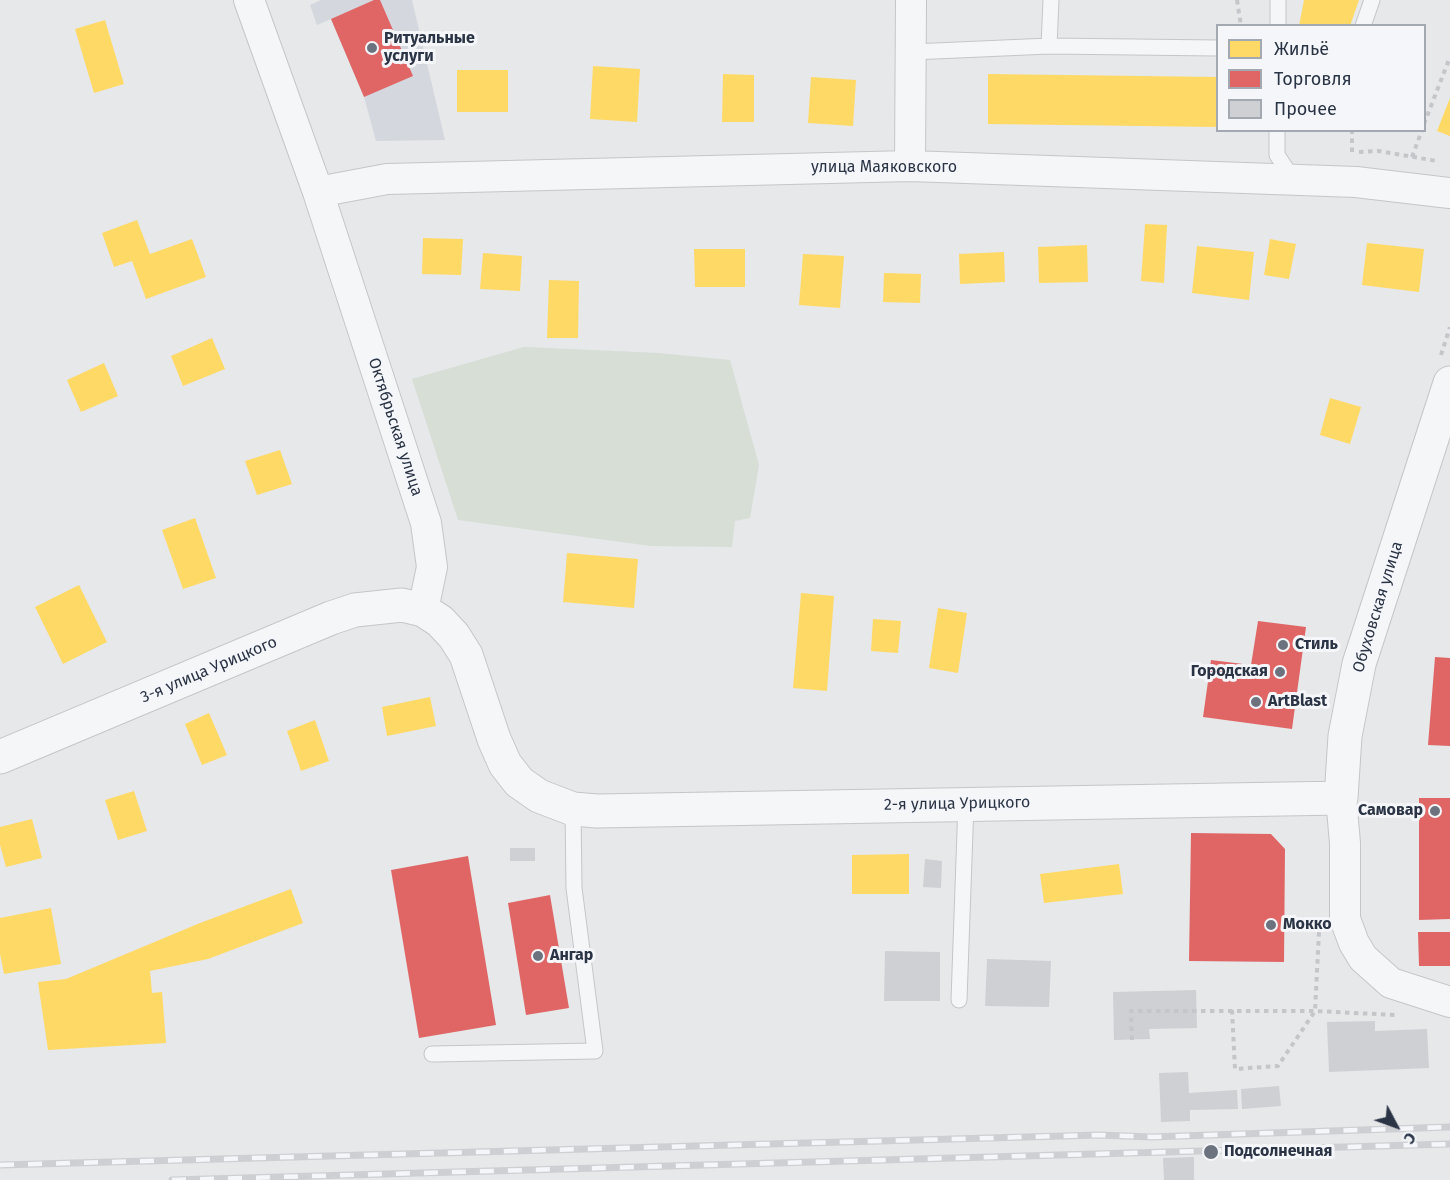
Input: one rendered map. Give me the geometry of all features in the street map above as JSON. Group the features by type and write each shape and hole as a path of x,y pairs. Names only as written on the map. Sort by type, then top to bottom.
{"street":[{"name":"Октябрьская улица","path":"249,0 318,192 426,523 432,567 423,610"},
{"path":"910,166 911,0"},
{"name":"улица Маяковского","path":"318,192 387,178 910,166 1356,182 1450,194"},
{"name":"Обуховская улица","path":"1450,383 1359,664 1346,736 1341,798 1345,843 1345,919 1359,951 1391,983 1450,1002"},
{"name":"3-я улица Урицкого","path":"0,758 355,610 402,605 423,610"},
{"path":"423,610 440,621 466,655 494,739 505,764 528,789 549,801 573,809"},
{"name":"2-я улица Урицкого","path":"573,809 609,811 1341,798"}],"lane":[{"path":"1049,46 1051,0"},
{"path":"1278,0 1278,24"},
{"path":"1363,24 1372,0"},
{"path":"912,52 1049,46 1216,48"},
{"path":"1277,132 1277,155 1293,179"},
{"path":"959,1000 966,803"},
{"path":"432,1054 595,1051 574,888 573,809"}],"path":[{"path":"1238,0 1241,24"},
{"path":"1426,121 1450,57"},
{"path":"1352,132 1352,152"},
{"path":"1412,157 1421,132"},
{"path":"1232,1010 1235,1068 1278,1066 1316,1011 1319,931"},
{"path":"1132,1040 1131,1011 1316,1011 1405,1016"}],"shaded area":[{"path":"321,0 412,0 445,140 376,141 364,97 331,19 317,25 310,5"},
{"path":"524,347 659,353 730,360 759,465 750,518 735,521 732,547 651,546 458,520 412,379"}],"building: Жильё":[{"path":"1304,0 1359,0 1351,24 1299,24"},
{"path":"105,20 124,84 94,93 75,29"},
{"path":"593,66 640,69 637,122 590,119"},
{"path":"457,70 508,70 508,112 457,112"},
{"path":"723,74 754,75 754,122 722,122"},
{"path":"988,74 1216,77 1216,127 988,124"},
{"path":"811,77 856,80 853,126 808,123"},
{"path":"1450,98 1450,136 1437,131"},
{"path":"137,220 150,254 192,239 206,277 146,299 132,261 114,267 102,233"},
{"path":"1145,224 1167,225 1164,283 1141,281"},
{"path":"423,238 463,239 461,275 422,274"},
{"path":"1270,239 1296,244 1289,279 1264,275"},
{"path":"1367,243 1424,249 1419,292 1362,285"},
{"path":"1087,245 1088,282 1039,283 1038,247"},
{"path":"1197,246 1254,252 1249,300 1192,293"},
{"path":"694,249 745,249 745,287 695,287"},
{"path":"1004,252 1005,282 960,284 959,254"},
{"path":"483,253 522,256 520,291 480,289"},
{"path":"803,254 844,256 840,308 799,305"},
{"path":"884,273 921,274 920,303 883,302"},
{"path":"549,280 579,281 578,338 547,338"},
{"path":"212,338 225,369 183,386 171,356"},
{"path":"104,363 118,396 81,412 67,380"},
{"path":"1330,398 1361,407 1350,444 1320,435"},
{"path":"280,450 292,484 257,495 245,461"},
{"path":"195,518 216,578 183,589 162,530"},
{"path":"567,553 638,559 634,608 563,602"},
{"path":"79,585 107,642 63,664 35,607"},
{"path":"801,593 834,596 827,691 793,688"},
{"path":"938,608 967,613 958,673 929,668"},
{"path":"873,619 901,621 898,653 871,651"},
{"path":"430,697 436,726 387,736 382,707"},
{"path":"209,713 227,755 202,765 185,724"},
{"path":"315,720 329,761 301,771 287,731"},
{"path":"134,791 147,831 118,840 105,800"},
{"path":"32,819 42,858 6,867 0,845 0,827"},
{"path":"909,854 909,894 852,894 852,855"},
{"path":"1119,864 1123,894 1044,903 1040,874"},
{"path":"291,889 303,923 208,959 150,971 152,993 162,992 166,1043 48,1050 38,982 66,979 200,923"},
{"path":"51,908 61,964 4,974 0,954 0,918"}],"building: Торговля":[{"name":"Ритуальные услуги","path":"374,0 380,0 413,76 364,97 331,19"},
{"path":"1258,621 1306,627 1292,729 1203,717 1211,660 1251,665"},
{"path":"1435,657 1450,658 1450,746 1428,745"},
{"path":"1419,798 1450,798 1450,919 1419,920"},
{"path":"1191,833 1271,834 1285,849 1284,962 1189,961"},
{"path":"468,856 496,1025 419,1038 391,870"},
{"name":"Ангар","path":"550,895 569,1008 526,1015 508,903"},
{"path":"1418,932 1450,932 1450,966 1419,966"}],"building: Прочее":[{"path":"510,848 535,848 535,861 510,861"},
{"path":"925,859 942,861 941,888 923,887"},
{"path":"885,951 940,952 940,1001 884,1001"},
{"path":"987,959 1051,961 1049,1007 985,1006"},
{"path":"1196,990 1197,1028 1149,1029 1150,1039 1114,1040 1113,992"},
{"path":"1375,1021 1375,1031 1427,1029 1429,1068 1329,1072 1327,1022"},
{"path":"1188,1072 1189,1093 1237,1090 1238,1109 1190,1110 1190,1121 1161,1122 1159,1073"},
{"path":"1279,1086 1281,1106 1242,1109 1241,1089"},
{"path":"1194,1157 1194,1180 1164,1180 1163,1158"}],"railway":[{"path":"0,1165 1099,1135 1151,1137 1450,1127"},
{"path":"172,1180 1450,1144"}],"place":[{"name":"Ритуальные услуги","path":"372,48"},
{"name":"Стиль","path":"1283,645"},
{"name":"Городская","path":"1280,672"},
{"name":"ArtBlast","path":"1256,702"},
{"name":"Самовар","path":"1435,811"},
{"name":"Мокко","path":"1271,925"},
{"name":"Ангар","path":"538,956"},
{"name":"Подсолнечная","path":"1211,1152"}]}
